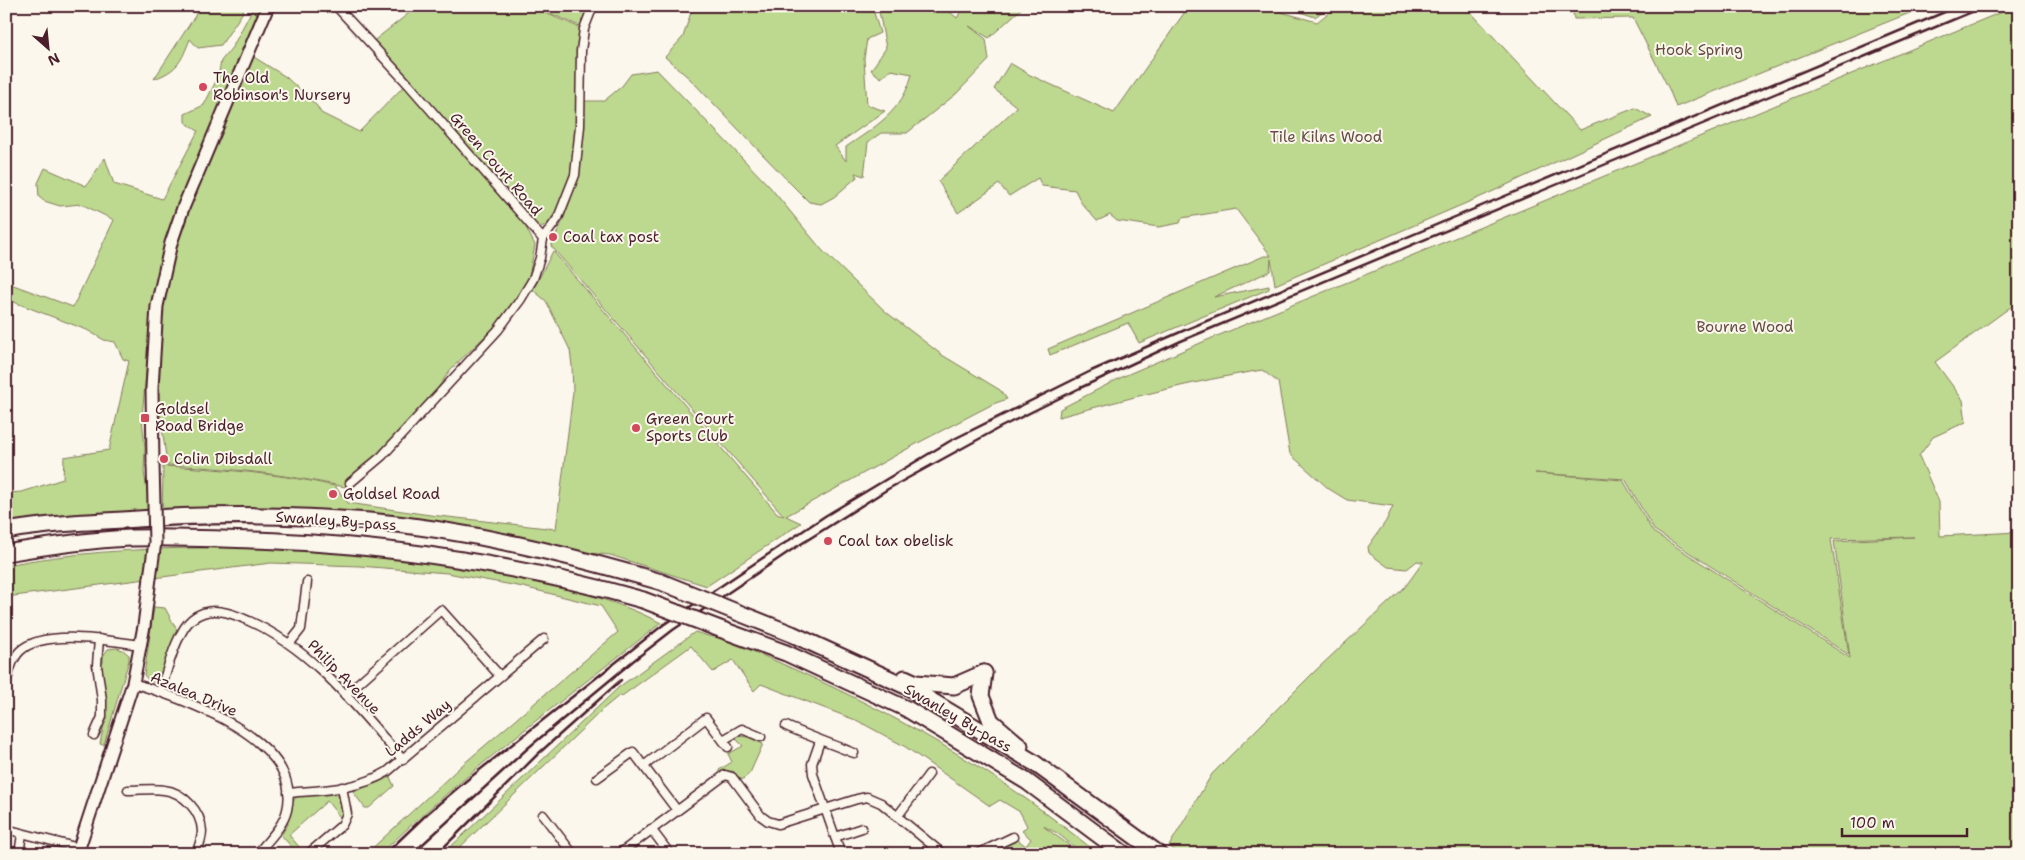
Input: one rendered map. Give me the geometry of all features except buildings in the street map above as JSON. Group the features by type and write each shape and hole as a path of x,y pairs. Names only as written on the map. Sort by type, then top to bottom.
{"highway":[{"name":"Swanley By-pass","path":"6,531 41,525 196,515 271,515 369,521 446,531 597,563 661,582 745,615 910,688 1033,762 1159,854"},
{"name":"Swanley By-pass","path":"6,552 128,538 176,538 374,547 537,573 636,598 786,653 907,709 1026,781 1124,854"},
{"path":"745,615 779,622 916,683 954,686 984,673 981,696 991,722 1099,811"}],"main road":[{"path":"78,851 133,683 141,645 155,542 152,388 157,306 172,243 183,208 268,6"}],"street":[{"name":"Green Court Road","path":"336,6 409,85 543,239 540,258 533,279 521,300 498,330 382,456 350,483"},
{"path":"543,239 558,218 575,175 580,126 581,51 584,29 593,6"},
{"path":"290,643 300,629 307,582"},
{"name":"Philip Avenue","path":"160,692 185,627 191,620 207,611 214,610 239,616 264,627 290,643 317,665 403,760"},
{"path":"345,694 441,610 500,676"},
{"path":"6,686 12,663 20,651 28,646 56,639 99,639 141,645"},
{"path":"94,735 102,717 102,700 97,665 99,639"},
{"name":"Ladds Way","path":"288,794 358,785 376,779 403,760 544,639"},
{"name":"Azalea Drive","path":"133,683 210,713 252,738 271,754 283,771 288,794 287,809 282,822 257,854"},
{"path":"645,765 706,718 728,747"},
{"path":"786,726 854,753"},
{"path":"723,740 742,730 761,737"},
{"path":"820,741 812,764 813,774 840,854"},
{"path":"597,778 634,752 676,809"},
{"path":"897,817 929,774"},
{"path":"619,854 676,809 725,775 732,777 761,816 768,822 784,823 867,797 881,803 943,854"},
{"path":"308,854 342,825 346,814 342,787"},
{"path":"128,790 165,790 178,794 188,802 199,818 202,830 196,854"},
{"path":"543,815 573,854"},
{"path":"835,837 862,828"},
{"path":"6,829 78,851"},
{"path":"651,829 670,854"},
{"path":"18,854 22,834"},
{"path":"977,854 1013,837"}],"green space":[{"path":"198,6 244,6 243,12 221,45 198,48 190,39 178,64 162,76 154,79 195,16"},
{"path":"254,6 262,6 171,243 149,340 142,417 145,449 144,472 151,517 6,530 6,493 22,492 63,479 64,457 109,450 129,361 123,359 115,342 104,340 87,330 6,299 8,283 73,307 114,220 81,204 60,206 44,201 39,197 38,183 45,168 86,186 105,158 114,184 162,199 198,131 185,122 185,114 204,105 218,77 221,61 233,46"},
{"path":"418,6 529,6 583,29 579,126 574,174 552,225 535,227 371,43"},
{"path":"533,6 591,6 582,27"},
{"path":"693,6 872,6 880,33 867,39 864,59 867,105 885,111 835,146 846,161 846,147 877,125 895,108 908,87 912,74 891,70 881,78 871,70 886,48 878,6 943,6 957,18 964,6 1032,6 1023,7 989,38 969,26 986,39 989,60 956,94 907,133 881,133 868,142 864,176 855,173 857,177 834,197 821,204 809,202 690,79 665,57 683,37"},
{"name":"Tile Kilns Wood","path":"1189,6 1260,6 1317,22 1337,6 1465,6 1580,130 1635,108 1652,117 1485,195 1275,285 1271,259 1270,271 1214,297 1269,286 1269,289 1139,343 1128,323 1050,355 1048,349 1264,256 1271,256 1236,209 1182,218 1180,223 1159,227 1117,221 1110,215 1097,221 1082,204 1075,190 1042,186 1038,178 1009,196 999,184 958,213 938,181 1017,107 994,89 1010,63 1030,75 1114,113"},
{"path":"1282,6 1330,6 1315,17"},
{"name":"Hook Spring","path":"1572,6 1927,6 1676,107 1669,89 1633,18 1574,19"},
{"name":"Bourne Wood","path":"2019,6 2019,301 1935,362 1963,400 1966,422 1933,437 1919,456 1939,502 1940,536 2019,532 2019,854 1179,854 1169,846 1212,774 1315,671 1405,587 1423,562 1417,561 1407,569 1388,567 1369,553 1368,547 1386,521 1393,506 1347,500 1329,489 1290,454 1278,382 1262,370 1185,385 1059,417 1060,409 1124,376","holes":["1535,473 1625,479 1654,530 1849,655 1831,539 1914,537 1834,541 1850,658 1653,532 1623,480"]},
{"path":"249,54 286,77 317,106 321,113 359,132 407,83 516,208 535,245 529,277 500,322 450,370 424,409 381,455 345,487 256,472 167,465 161,419 153,388 155,342 173,243"},
{"path":"657,70 770,187 822,250 886,312 942,355 1000,390 1007,399 993,404 918,443 786,516 801,523 707,586 610,555 528,547 447,531 162,518 163,466 228,470 292,478 335,486 348,503 430,515 556,529 573,392 572,366 570,350 546,301 533,290 553,251 777,513 784,516 551,246 563,220 579,174 583,101 604,101 622,86 631,74"},
{"path":"195,548 294,548 398,558 449,566 522,579 583,593 623,606 661,623 483,764 413,823 380,854 366,854 461,766 618,632 601,606 523,587 447,573 359,566 271,563 6,597 6,565 100,552"},
{"path":"154,607 165,608 177,630 161,676 154,682 150,682 144,675"},
{"path":"695,632 712,637 716,636 786,666 855,698 923,734 956,753 1045,812 1099,854 1083,854 1057,833 1043,826 1081,854 989,854 990,851 1013,840 1018,840 1026,846 1031,839 1022,831 1027,826 1020,812 1000,800 990,806 904,746 858,721 761,684 754,691 733,660 713,672 691,646 603,709 453,854 443,854 619,687"},
{"path":"117,648 129,655 129,660 104,745 100,744 106,713 100,663 103,663 103,656 108,649"},
{"path":"738,736 748,737 763,744 750,773 742,780 733,771 720,772 719,770 732,762 728,754 743,746 736,739"},
{"path":"390,777 394,786 369,808 365,808 353,792"},
{"path":"330,793 338,796 342,820 327,801 289,835 301,849 297,853 281,835 288,824 287,821 292,803 299,795"}],"railway":[{"path":"385,854 428,813 467,780 663,625 825,516 950,441 1091,371 1185,330 1959,6"},
{"path":"412,854 528,748 673,630 790,551 888,489 1001,427 1181,341 1986,6"},
{"path":"437,854 538,754 621,680"}],"place":[{"name":"The Old Robinson's Nursery","path":"203,87"},
{"name":"Coal tax post","path":"553,237"},
{"name":"Goldsel Road Bridge","path":"145,418"},
{"name":"Green Court Sports Club","path":"636,428"},
{"name":"Colin Dibsdall","path":"164,459"},
{"name":"Goldsel Road","path":"333,494"},
{"name":"Coal tax obelisk","path":"828,541"}]}
